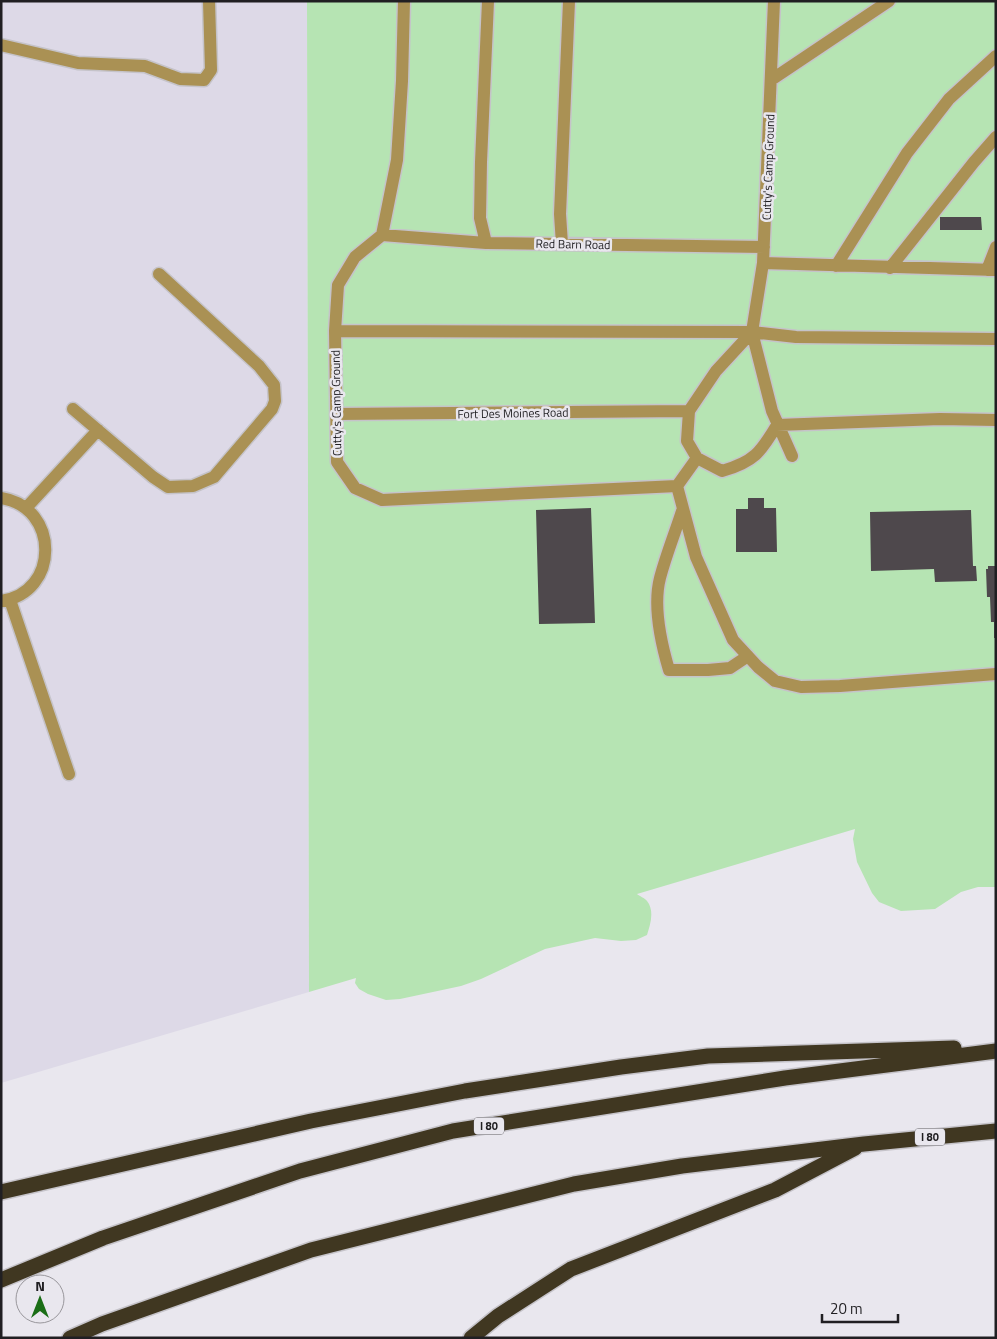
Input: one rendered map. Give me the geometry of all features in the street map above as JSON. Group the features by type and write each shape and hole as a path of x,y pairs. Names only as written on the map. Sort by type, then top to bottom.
{"highway":[{"path":"1,1192 311,1121 465,1091 621,1067 708,1056 996,1046"},
{"name":"I 80","path":"1,1280 103,1238 300,1171 454,1131 785,1078 996,1051"},
{"name":"I 80","path":"70,1338 102,1324 311,1250 574,1184 682,1166 864,1144 996,1131"},
{"path":"470,1338 498,1316 571,1269 775,1190 864,1144"}],"street":[{"path":"1,45 78,63 145,66 180,79 204,80 211,70 209,1"},
{"path":"382,235 397,160 402,81 404,1"},
{"path":"486,243 480,218 480,162 488,1"},
{"path":"562,244 560,214 569,1"},
{"name":"Cutty's Camp Ground","path":"774,1 764,263 752,332 772,411 792,456"},
{"path":"771,80 889,1"},
{"path":"836,266 907,153 949,99 996,56"},
{"path":"890,268 996,137"},
{"name":"Red Barn Road","path":"382,235 486,243 764,247"},
{"name":"Cutty's Camp Ground","path":"382,235 355,257 338,285 335,331 337,462 355,488 382,500 677,486"},
{"path":"764,263 991,270 996,247"},
{"path":"73,409 153,477 168,487 193,486 214,477 272,409 276,401 274,385 259,366 159,274"},
{"path":"335,331 752,332 796,337 996,339"},
{"path":"752,332 716,371 689,411 687,441 697,458 722,471 740,466 762,450 777,425 996,420"},
{"name":"Fort Des Moines Road","path":"336,414 689,411"},
{"path":"26,508 98,430"},
{"path":"697,458 677,486 682,511 696,557 733,640 758,667 775,681 801,687 996,674"},
{"path":"1,498 26,508 42,531 46,545 41,573 33,584 22,594 5,601 69,774"},
{"path":"682,511 660,580 658,616 662,649 669,670 730,668 748,656"},
{"path":"980,676 996,683"}],"shaded area":[{"path":"1,1 307,1 309,992 1,1083"}],"green space":[{"path":"307,1 996,1 996,887 978,887 961,892 935,909 901,911 879,902 872,893 857,862 853,839 855,829 637,894 647,901 651,914 647,935 636,940 621,941 595,938 545,949 481,979 461,986 400,999 386,1000 368,994 359,989 355,983 356,978 309,992"}],"building":[{"path":"940,217 981,217 982,230 940,230"},
{"path":"748,498 764,498 764,508 776,508 777,552 736,552 736,509 748,509"},
{"path":"591,508 595,623 539,624 536,510"},
{"path":"971,510 973,566 976,566 977,581 935,582 934,569 871,571 870,512"},
{"path":"988,566 996,566 996,638 994,638 994,622 991,622 990,597 987,597 986,569 988,569"}]}
